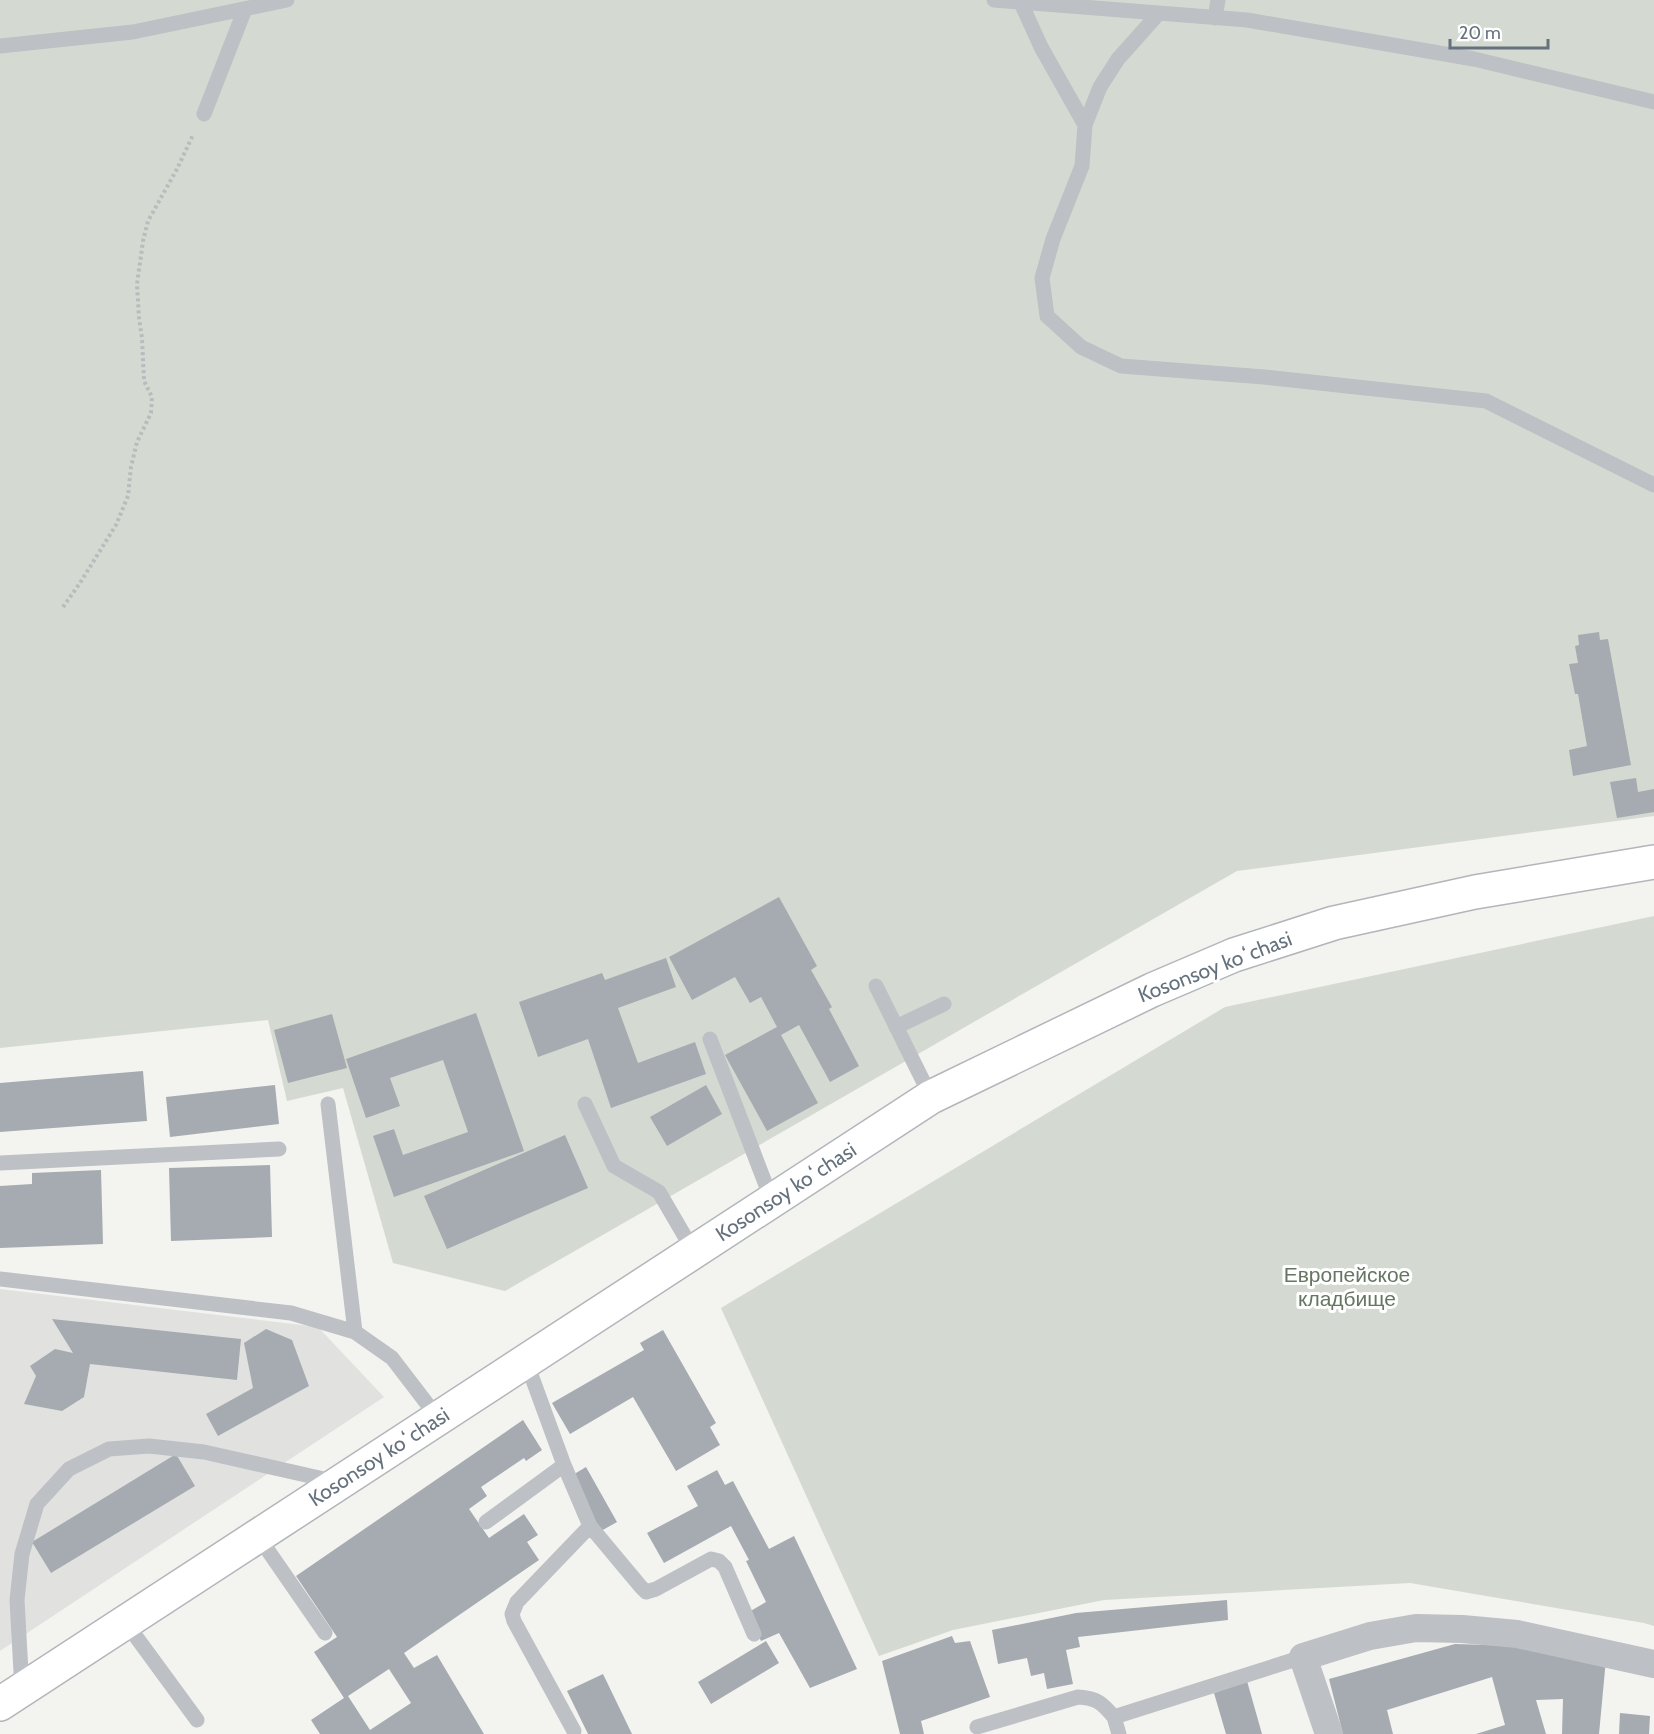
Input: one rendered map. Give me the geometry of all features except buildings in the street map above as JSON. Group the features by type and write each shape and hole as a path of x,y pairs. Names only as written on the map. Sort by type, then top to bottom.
{"main road":[{"name":"Kosonsoy koʻchasi","path":"11,1697 931,1097 1152,990 1234,955 1334,923 1475,892 1654,862"}],"street":[{"path":"1329,1734 1303,1657 1370,1636 1416,1628 1462,1629 1517,1635 1654,1664"}],"lane":[{"path":"0,46 133,32 287,0"},
{"path":"994,0 1247,20 1474,59 1654,102"},
{"path":"1215,18 1218,0"},
{"path":"1021,3 1041,47 1085,126"},
{"path":"204,114 245,9"},
{"path":"1159,13 1118,59 1100,87 1085,126 1082,166 1053,239 1042,278 1047,316 1081,347 1121,366 1264,376 1486,401 1654,485"},
{"path":"876,986 931,1097"},
{"path":"896,1027 944,1004"},
{"path":"710,1039 772,1201"},
{"path":"328,1104 355,1332"},
{"path":"585,1104 614,1166 659,1192 694,1252"},
{"path":"0,1163 279,1149"},
{"path":"0,1279 291,1313 355,1332 392,1358 438,1418"},
{"path":"526,1361 564,1465 590,1526 646,1592 656,1589 711,1559 719,1562 724,1568 754,1634"},
{"path":"11,1697 22,1554 37,1504 69,1469 109,1449 149,1446 204,1452 340,1483"},
{"path":"486,1522 564,1465"},
{"path":"574,1731 513,1621 512,1614 517,1602 590,1526"},
{"path":"258,1536 325,1633"},
{"path":"126,1623 197,1720"},
{"path":"1114,1717 1303,1657"},
{"path":"977,1727 1078,1697 1091,1698 1102,1703 1114,1717 1119,1734"}],"path":[{"path":"63,608 116,525 128,496 137,442 151,413 152,405 152,397 144,381 137,284 143,241 148,221 204,114"}],"shaded area":[{"path":"0,1289 318,1327 384,1397 0,1651"}],"green space":[{"path":"0,0 1654,0 1654,816 1237,871 505,1291 393,1263 343,1088 287,1101 268,1020 0,1048"},
{"name":"Европейское кладбище","path":"1654,916 1654,1626 1410,1583 1104,1600 953,1630 879,1656 721,1308 1225,1007"}]}
